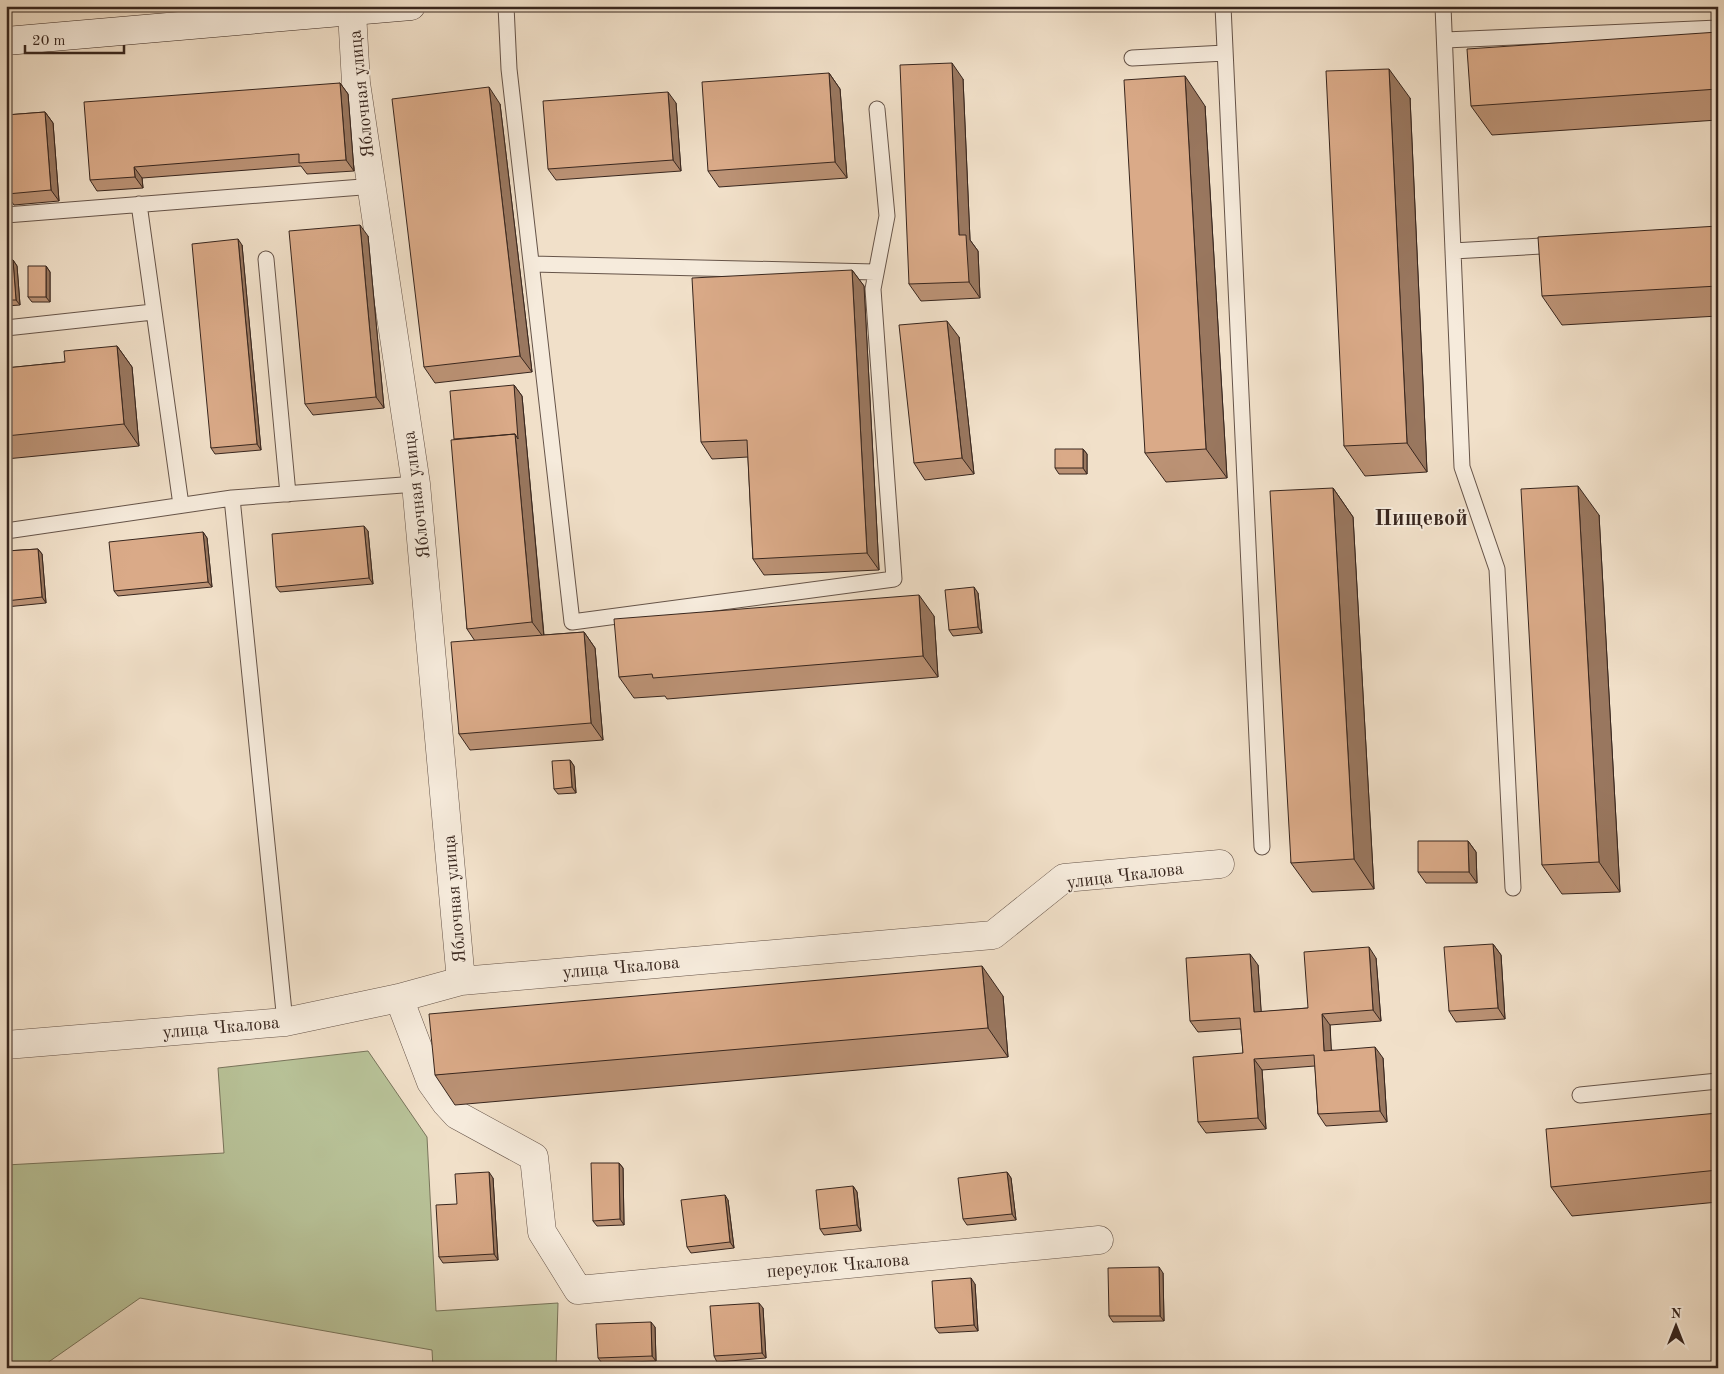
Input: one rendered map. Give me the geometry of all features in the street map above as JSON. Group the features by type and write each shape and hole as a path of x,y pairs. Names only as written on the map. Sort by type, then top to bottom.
{"street":[{"path":"6,42 411,6"},
{"name":"Яблочная улица","path":"352,12 356,83 416,484 461,981"},
{"name":"улица Чкалова","path":"6,1045 285,1022 399,998 461,981 993,935 1064,878 1220,864"},
{"name":"переулок Чкалова","path":"399,998 430,1082 446,1103 457,1115 534,1157 542,1232 578,1290 1099,1240"}],"lane":[{"path":"506,6 509,68 572,622 894,579 873,289 887,216 877,109"},
{"path":"1222,6 1262,847"},
{"path":"1443,6 1462,467 1497,569 1513,888"},
{"path":"1445,40 1718,28"},
{"path":"1132,58 1225,53"},
{"path":"6,215 362,187"},
{"path":"139,204 181,505"},
{"path":"1453,251 1572,244"},
{"path":"266,259 288,494"},
{"path":"532,264 875,272"},
{"path":"6,328 153,312"},
{"path":"6,531 232,498 416,484"},
{"path":"232,498 285,1022"},
{"path":"1580,1095 1718,1081"}],"green space":[{"path":"368,1051 427,1137 436,1311 558,1303 556,1368 433,1368 432,1350 140,1298 40,1368 6,1368 6,1165 224,1153 218,1068"}],"building":[{"path":"1718,32 1718,89 1471,106 1467,49"},
{"path":"952,63 959,235 966,235 969,282 909,284 900,65"},
{"path":"1389,69 1407,443 1344,446 1326,71"},
{"path":"829,73 835,162 708,171 702,82"},
{"path":"1185,76 1206,449 1145,453 1124,80"},
{"path":"340,83 346,160 299,163 299,154 134,167 135,177 90,180 84,102"},
{"path":"489,87 520,356 424,367 392,99"},
{"path":"668,92 673,160 548,169 543,101"},
{"path":"45,112 51,190 7,194 6,115"},
{"path":"360,225 376,397 305,404 289,231"},
{"path":"1718,226 1718,286 1542,296 1538,237"},
{"path":"238,239 257,444 211,448 192,244"},
{"path":"13,260 16,300 6,300 6,261"},
{"path":"28,266 46,266 46,297 28,297"},
{"path":"852,270 867,553 753,559 747,440 701,442 692,278"},
{"path":"947,321 962,458 914,463 899,325"},
{"path":"117,346 124,424 6,436 6,368 65,362 64,351"},
{"path":"514,385 518,439 515,434 454,439 450,391"},
{"path":"515,434 532,622 467,629 451,440"},
{"path":"1055,449 1083,449 1083,468 1055,468"},
{"path":"1578,486 1599,862 1542,865 1521,489"},
{"path":"1333,488 1354,859 1291,863 1270,491"},
{"path":"364,526 369,578 276,587 272,534"},
{"path":"203,532 208,582 114,591 109,542"},
{"path":"38,549 42,597 6,601 6,551"},
{"path":"974,587 978,627 949,630 945,590"},
{"path":"919,595 923,656 653,678 652,674 619,677 614,619"},
{"path":"584,632 591,723 459,734 451,642"},
{"path":"570,760 572,787 554,789 552,761"},
{"path":"1418,841 1468,841 1469,872 1418,872"},
{"path":"1493,944 1498,1008 1449,1011 1444,947"},
{"path":"1369,947 1373,1010 1322,1014 1324,1051 1375,1047 1380,1111 1318,1114 1314,1055 1254,1059 1258,1118 1198,1122 1193,1057 1243,1053 1240,1018 1190,1021 1186,958 1250,954 1254,1012 1308,1008 1304,952"},
{"path":"982,966 988,1028 435,1075 429,1014"},
{"path":"1718,1113 1718,1170 1551,1187 1546,1129"},
{"path":"591,1163 619,1163 620,1219 593,1221"},
{"path":"489,1172 494,1254 439,1257 436,1205 457,1204 455,1174"},
{"path":"1007,1172 1012,1214 963,1219 958,1178"},
{"path":"853,1186 857,1225 820,1229 816,1190"},
{"path":"725,1195 730,1242 687,1247 681,1200"},
{"path":"1159,1267 1160,1316 1109,1316 1108,1268"},
{"path":"971,1278 974,1325 935,1328 932,1281"},
{"path":"759,1303 762,1353 714,1356 710,1306"},
{"path":"651,1322 652,1356 598,1358 596,1324"}],"district":[{"name":"Пищевой","path":"1421,517"}]}
